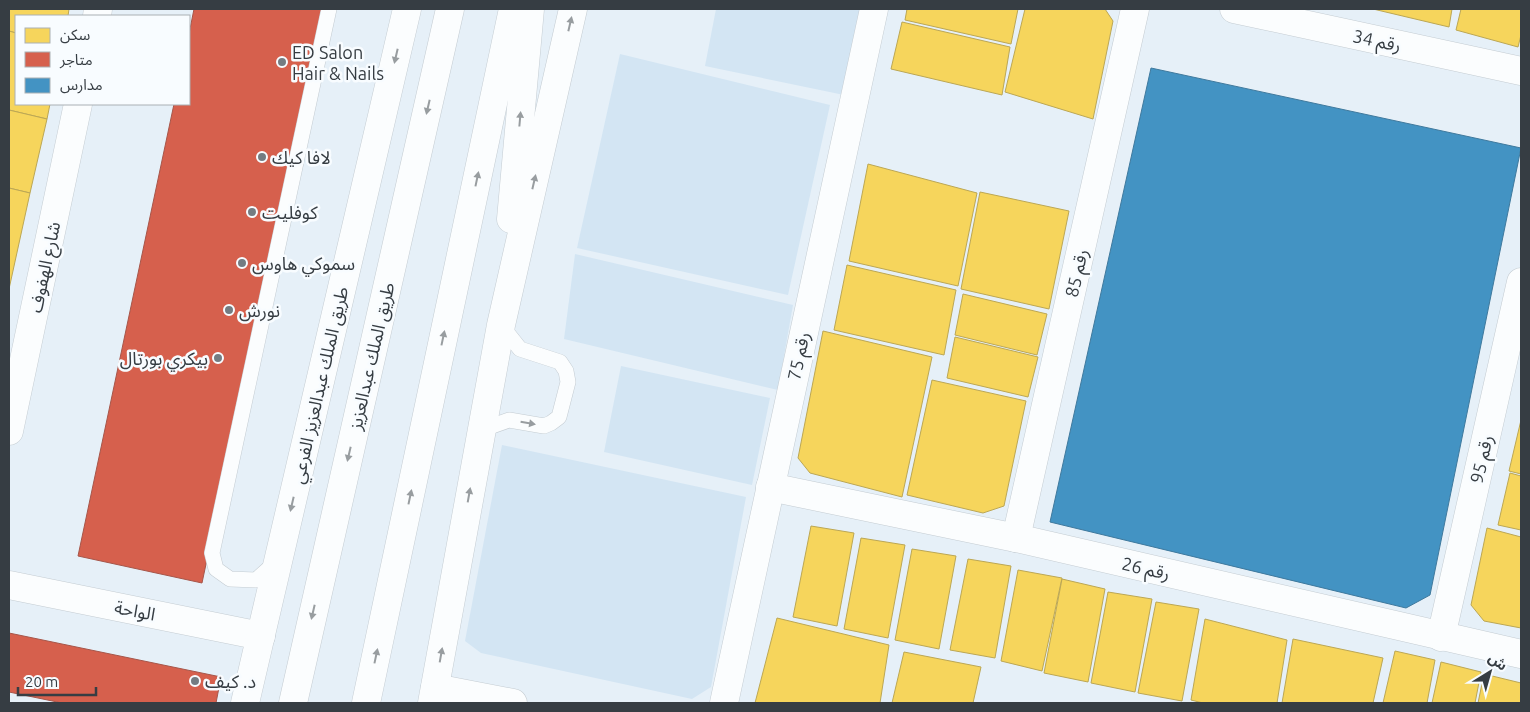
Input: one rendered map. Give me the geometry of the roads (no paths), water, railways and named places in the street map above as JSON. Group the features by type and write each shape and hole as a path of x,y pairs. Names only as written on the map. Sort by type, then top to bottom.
{"main road":[{"name":"طريق الملك عبدالعزيز الفرعي","path":"245,703 407,9"},
{"path":"343,281 375,206 427,9"},
{"name":"طريق الملك عبدالعزيز","path":"292,703 450,9"},
{"path":"366,703 513,9"},
{"path":"501,325 530,9"},
{"path":"513,703 434,696 501,325 573,9"},
{"name":"رقم 75","path":"724,703 874,9"},
{"name":"رقم 85","path":"1016,538 1134,9"},
{"name":"رقم 34","path":"1234,9 1521,71"},
{"name":"شارع الهفوف","path":"9,431 19,330 78,105"},
{"name":"رقم 95","path":"1441,636 1521,282"},
{"name":"رقم 26","path":"770,487 1016,538 1521,654"},
{"name":"الواحة","path":"9,585 261,636"}],"lane":[{"path":"279,559 256,580 230,579 216,569 212,553 329,9"},
{"path":"481,430 508,420 544,426 551,423 559,417 568,382 566,371 560,362 520,349 501,325"}],"place":[{"name":"ED Salon Hair & Nails","path":"282,62"},
{"name":"لافا كيك","path":"262,157"},
{"name":"كوفليت","path":"252,212"},
{"name":"سموكي هاوس","path":"242,263"},
{"name":"نورش","path":"229,310"},
{"name":"بيكري بورتال","path":"218,358"},
{"name":"د. كيف","path":"195,681"}]}
